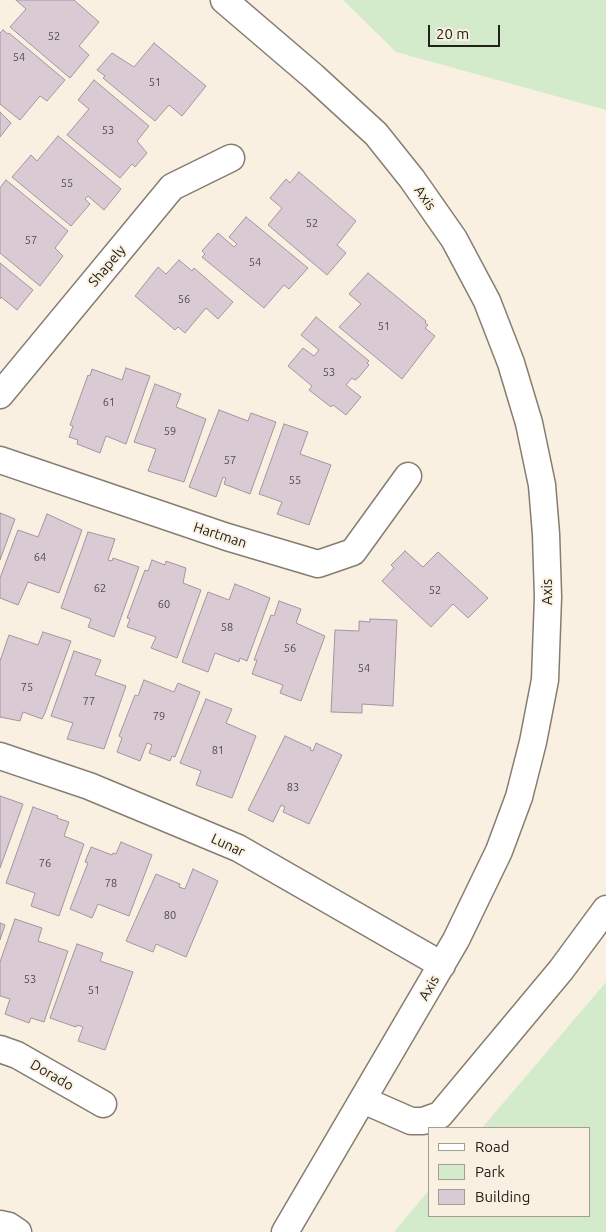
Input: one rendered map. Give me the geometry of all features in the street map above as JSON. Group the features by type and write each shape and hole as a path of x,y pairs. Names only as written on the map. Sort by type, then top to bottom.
{"street":[{"name":"Axis","path":"224,0 314,77 376,134 412,179 454,239 487,301 511,362 530,424 542,485 546,534 548,597 545,680 533,742 519,797 499,850 472,910 442,965 285,1232"},
{"name":"Shapely","path":"0,395 172,187 232,158"},
{"name":"Hartman","path":"0,460 227,537 318,564 353,552 408,476"},
{"name":"Lunar","path":"0,756 89,786 238,848 442,965"},
{"path":"363,1100 411,1121 423,1121 440,1114 561,970 606,910"},
{"name":"Dorado","path":"0,1049 18,1055 103,1104"},
{"path":"0,1224 9,1226 18,1232"}],"green space":[{"path":"343,0 606,0 606,110 396,52"},
{"path":"606,982 606,1232 394,1232 428,1191 428,1217 591,1217 591,1127 483,1127"}],"building":[{"path":"16,0 74,0 99,22 79,46 89,55 70,78 10,27 26,9"},
{"path":"3,30 65,80 47,101 40,96 20,120 0,104 0,33"},
{"path":"154,43 206,86 182,116 169,105 155,121 103,78 105,76 97,70 112,53 134,67"},
{"path":"94,80 149,126 137,141 147,153 135,167 132,164 120,178 67,135 89,109 78,100"},
{"path":"0,112 11,123 0,137"},
{"path":"58,136 121,189 104,210 88,196 85,199 90,204 71,226 12,177 31,155 37,161"},
{"path":"299,172 356,221 337,245 346,253 327,275 268,225 282,208 270,198 286,179 290,183"},
{"path":"6,180 68,231 55,248 63,256 40,286 0,253 0,188"},
{"path":"246,217 308,268 289,289 284,285 264,308 202,257 205,254 202,251 218,233 234,247 237,244 229,237"},
{"path":"179,260 192,271 194,268 233,302 218,319 206,308 185,333 178,327 175,330 135,296 158,267 166,274"},
{"path":"0,263 33,290 17,310 1,297 0,299"},
{"path":"368,273 426,321 425,323 428,325 425,328 435,336 402,379 339,327 361,304 349,294"},
{"path":"316,317 369,361 367,363 369,365 358,378 355,380 352,378 346,385 361,397 346,415 333,405 331,407 309,390 312,386 288,366 303,348 314,356 319,350 301,335"},
{"path":"126,368 150,376 126,444 106,436 100,453 77,444 78,440 69,437 73,426 70,425 88,375 90,376 92,369 122,380"},
{"path":"155,384 181,394 176,407 206,419 184,482 148,471 156,449 134,442"},
{"path":"219,410 248,421 251,413 276,422 250,494 224,484 226,478 223,477 216,497 189,487"},
{"path":"284,424 308,432 300,454 331,465 309,525 277,514 282,502 259,494"},
{"path":"0,513 15,519 0,560"},
{"path":"47,514 82,530 59,593 28,582 18,605 0,598 0,578 18,530 38,537"},
{"path":"88,532 115,539 108,560 112,561 113,558 139,567 114,637 88,627 91,619 61,608"},
{"path":"405,551 423,567 438,552 488,598 468,618 453,604 431,627 382,581 394,568 391,565"},
{"path":"152,560 165,565 166,561 186,568 183,583 201,590 177,658 151,648 156,637 127,627 130,619 127,618 145,570 148,571"},
{"path":"235,584 270,598 247,661 240,658 239,662 215,653 208,672 182,662 208,592 229,600"},
{"path":"279,601 301,609 296,623 325,636 301,701 280,693 283,685 252,674 257,660 254,660 271,615 274,616"},
{"path":"370,619 397,620 393,706 362,704 362,713 331,712 335,630 359,631 359,621 370,622"},
{"path":"43,632 71,641 42,719 23,712 20,721 0,717 0,661 9,635 38,645"},
{"path":"74,651 101,660 95,675 126,686 104,749 67,739 73,723 51,716"},
{"path":"144,680 174,692 178,683 200,692 175,757 172,756 170,761 149,753 152,745 147,743 140,761 117,752 122,738 119,736 135,695 138,696"},
{"path":"206,699 232,709 226,723 256,736 232,798 196,785 201,771 180,763"},
{"path":"285,736 311,748 310,750 313,751 316,743 342,755 309,824 283,812 285,807 281,805 273,822 248,810"},
{"path":"0,796 23,804 0,868"},
{"path":"33,807 69,822 64,836 84,844 59,916 31,906 35,893 6,883"},
{"path":"121,842 152,855 129,916 98,904 92,918 70,909 88,863 85,862 91,847 112,855 113,853 116,854"},
{"path":"193,869 218,881 186,957 156,944 153,952 126,941 156,874 180,884 179,887 185,889"},
{"path":"15,919 42,928 38,941 68,951 44,1022 31,1018 29,1023 5,1014 10,999 0,996 0,962"},
{"path":"0,923 5,925 0,940"},
{"path":"77,944 103,953 100,961 133,972 105,1050 78,1041 83,1027 77,1025 76,1027 50,1018"}]}
